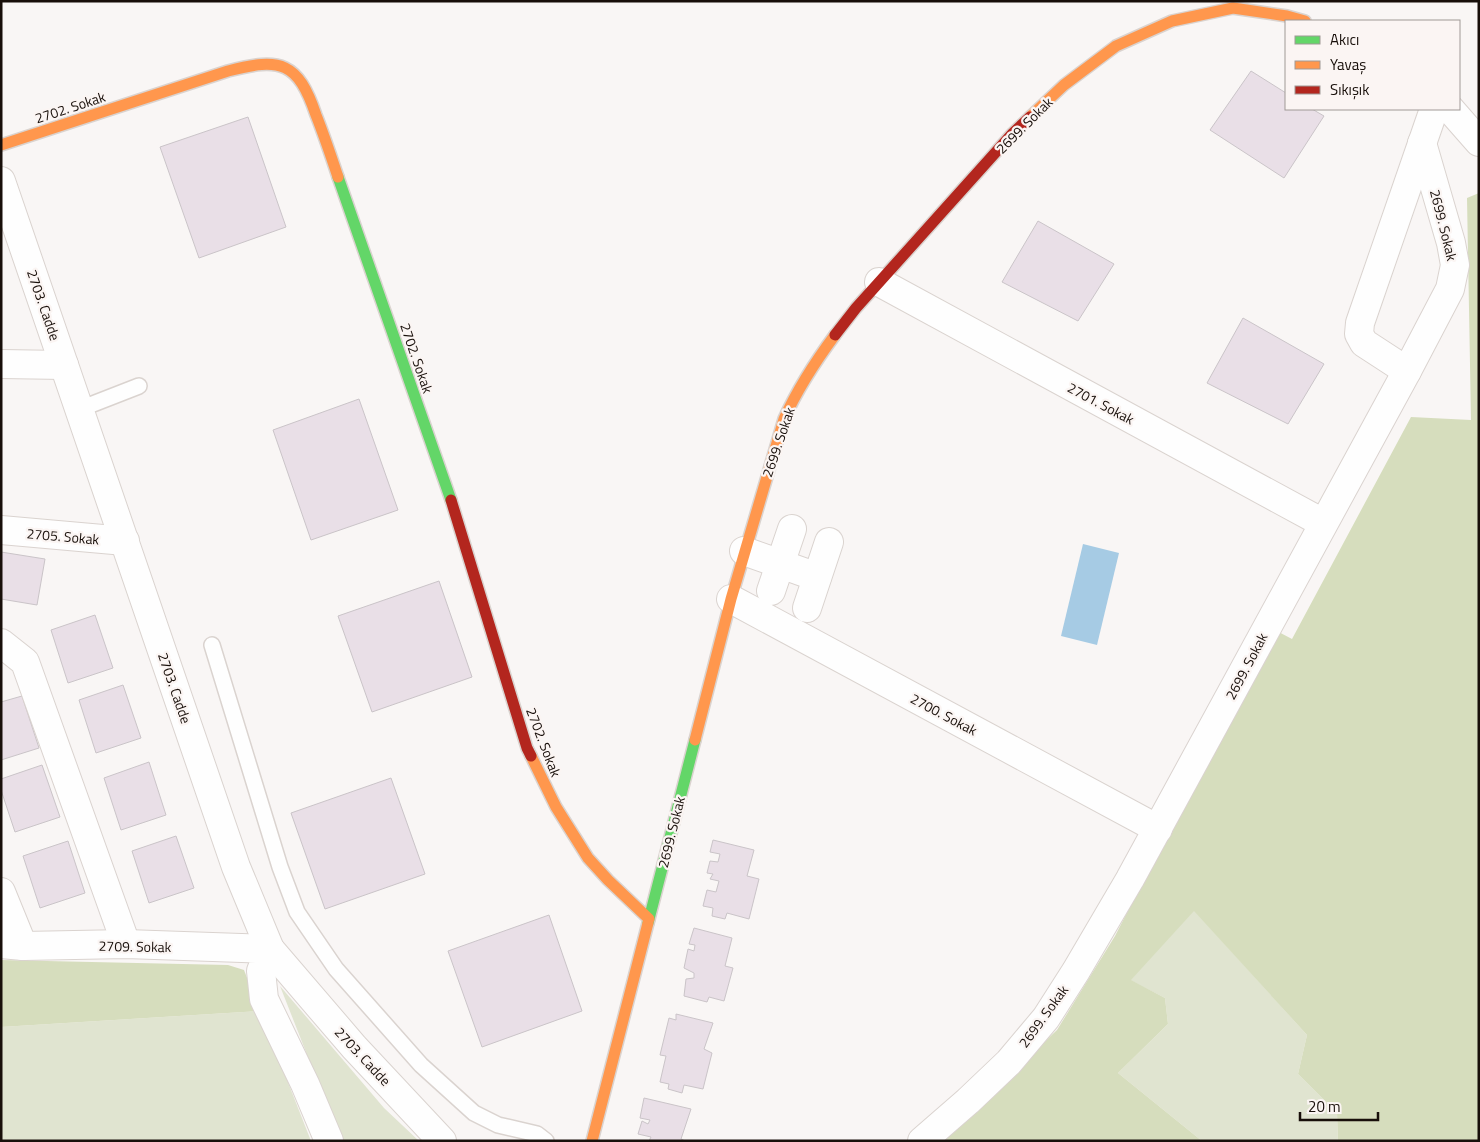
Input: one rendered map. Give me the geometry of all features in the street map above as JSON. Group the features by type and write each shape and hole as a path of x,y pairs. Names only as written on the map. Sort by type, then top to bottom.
{"street":[{"name":"2699. Sokak","path":"592,1141 744,551 784,419 796,392 813,364 832,338 879,282 1013,133 1064,85 1116,46 1172,21 1233,8 1301,20"},
{"name":"2702. Sokak","path":"1,145 248,65 280,67 290,70 300,79 308,91 453,506 527,748 540,778 556,807 588,858 649,919"},
{"path":"1407,370 1364,343 1359,334 1360,323 1434,110"},
{"path":"1451,110 1479,142"},
{"name":"2699. Sokak","path":"922,1141 1009,1062 1046,1018 1103,926 1158,829 1450,289 1455,265 1452,243 1422,143"},
{"name":"2703. Cadde","path":"2,188 80,409 236,867 270,950 354,1047 442,1141"},
{"name":"2701. Sokak","path":"879,282 1323,523"},
{"path":"1,364 64,365"},
{"path":"771,590 792,529"},
{"name":"2705. Sokak","path":"1,530 125,541"},
{"path":"807,608 829,542"},
{"path":"744,551 817,578"},
{"name":"2700. Sokak","path":"731,599 1158,829"},
{"path":"1,643 25,662 126,944"},
{"path":"1,892 12,945"},
{"name":"2709. Sokak","path":"12,945 126,944 270,950"},
{"path":"270,950 261,971 264,999 305,1084 329,1141"}],"lane":[{"path":"80,409 139,386"},
{"path":"212,645 280,867 297,912 336,969 421,1065 474,1113 498,1125 537,1134 546,1141"}],"green space":[{"path":"1479,193 1479,1141 1338,1141 1337,1113 1298,1074 1307,1035 1194,911 1131,980 1165,998 1168,1024 1118,1073 1202,1141 941,1141 1057,1030 1115,936 1273,629 1292,639 1411,417 1471,420 1467,198"},
{"path":"1194,910 1307,1035 1298,1074 1337,1113 1338,1141 1202,1141 1118,1073 1168,1024 1165,998 1130,980"},
{"path":"1,960 228,965 244,970 260,1011 1,1027"},
{"path":"280,986 384,1108 419,1141 341,1141"},
{"path":"260,1011 311,1141 1,1141 1,1027"}],"water":[{"path":"1083,544 1119,553 1097,645 1061,636"}],"building":[{"path":"1251,71 1285,92 1285,110 1314,110 1324,116 1284,178 1210,130"},
{"path":"248,117 286,227 199,258 160,147"},
{"path":"1038,221 1114,264 1078,321 1002,282"},
{"path":"1243,318 1324,364 1288,424 1207,383"},
{"path":"359,399 398,510 311,540 273,430"},
{"path":"1,552 45,559 37,605 1,599"},
{"path":"439,581 472,677 372,712 338,616"},
{"path":"95,615 113,668 68,683 51,630"},
{"path":"123,685 141,738 96,753 79,700"},
{"path":"22,696 39,748 1,760 1,702"},
{"path":"149,762 166,815 121,830 104,778"},
{"path":"42,765 60,817 15,832 1,790 1,779"},
{"path":"391,778 425,874 325,909 291,813"},
{"path":"176,836 194,888 149,903 132,851"},
{"path":"713,840 754,850 747,876 759,879 749,919 727,913 725,919 712,916 713,908 703,906 707,890 716,892 719,881 710,879 713,874 707,873 710,861 718,862 720,854 710,852"},
{"path":"68,841 85,893 40,908 23,856"},
{"path":"549,915 582,1011 482,1047 448,951"},
{"path":"694,928 732,938 725,966 733,968 724,1001 709,997 707,1002 684,996 686,979 694,978 694,973 684,968 688,949 694,951 695,945 689,944"},
{"path":"676,1014 713,1023 704,1049 712,1053 703,1089 684,1085 682,1093 668,1089 669,1084 660,1082 666,1056 660,1055 669,1018 676,1020"},
{"path":"644,1098 691,1109 681,1139 685,1141 649,1141 651,1137 638,1134 642,1121 648,1124 650,1120 640,1118"}],"traffic: fast":[{"path":"338,177 451,500"},
{"path":"648,923 695,740"}],"traffic: slow":[{"path":"1030,117 1064,85 1116,46 1172,21 1233,8 1301,20"},
{"path":"1,145 228,71 246,67 274,65 285,68 294,74 302,84 309,97 338,177"},
{"path":"695,740 731,599 784,419 807,376 835,335"},
{"path":"531,756 556,807 588,858 649,919"},
{"path":"592,1141 648,923"}],"traffic: jam":[{"path":"835,335 856,308 1013,133 1030,117"},
{"path":"451,500 531,756"}]}
